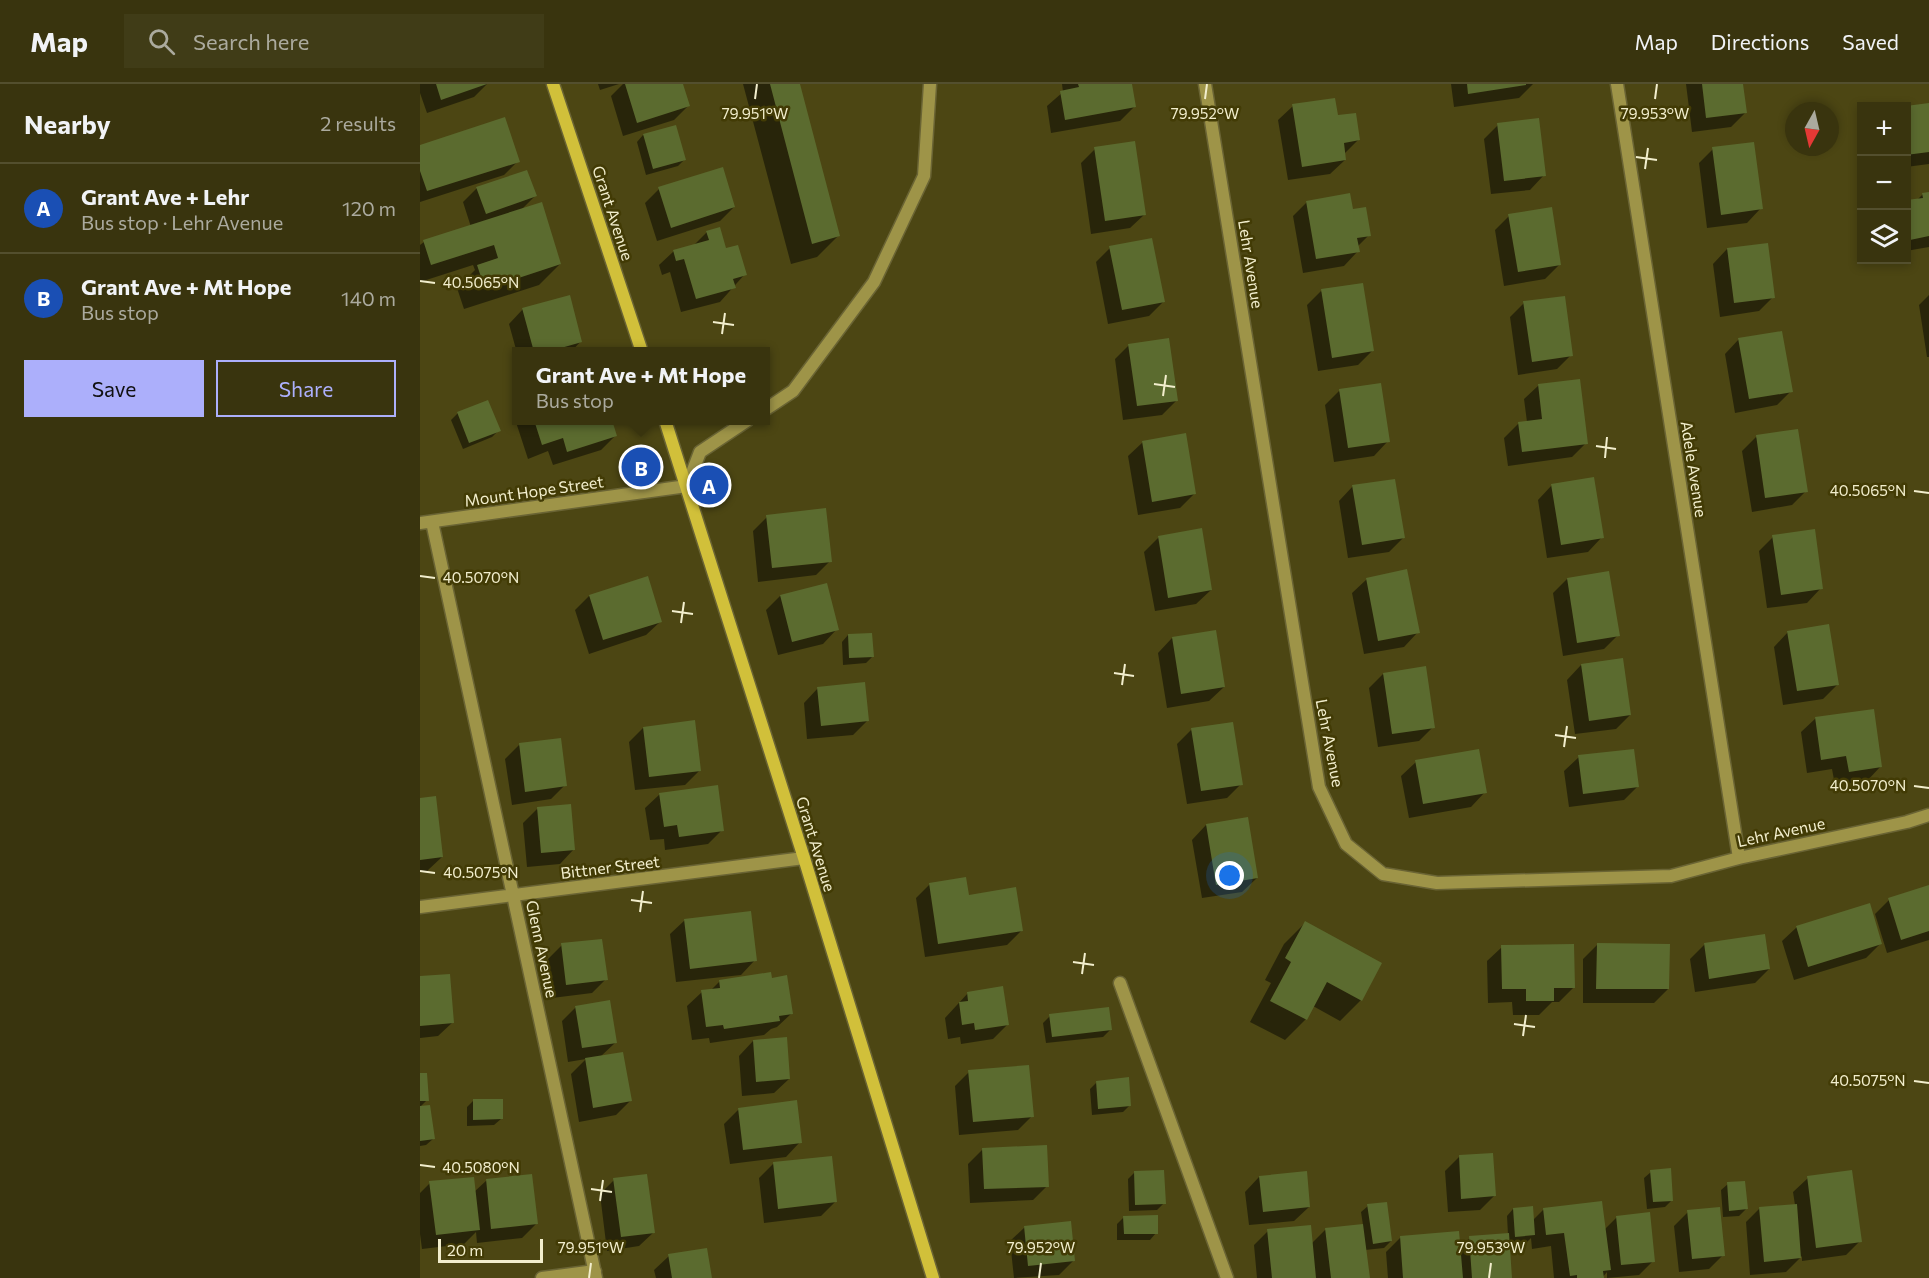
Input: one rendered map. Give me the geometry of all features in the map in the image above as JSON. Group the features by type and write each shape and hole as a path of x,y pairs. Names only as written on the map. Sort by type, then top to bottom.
{"main road":[{"name":"Grant Avenue","path":"553,84 641,347"},
{"name":"Grant Avenue","path":"667,425 804,858 933,1278"}],"street":[{"path":"770,406 793,391 874,282 924,176 930,84"},
{"name":"Lehr Avenue","path":"1205,84 1319,788 1346,844 1383,874 1437,883 1671,876 1739,858 1907,822 1929,814"},
{"name":"Adele Avenue","path":"1617,84 1739,858"},
{"path":"687,486 700,452 740,425"},
{"name":"Mount Hope Street","path":"426,523 687,486"},
{"name":"Glenn Avenue","path":"426,523 514,896 596,1275"},
{"name":"Bittner Street","path":"420,907 804,858"},
{"path":"1120,983 1227,1278"},
{"path":"542,1278 596,1275"}],"building":[{"path":"436,84 487,84 441,100"},
{"path":"625,84 683,84 690,106 637,123"},
{"path":"770,84 800,84 840,236 812,244"},
{"path":"1078,84 1132,84 1136,107 1065,120 1060,91 1079,87"},
{"path":"1467,84 1526,84 1526,85 1468,94"},
{"path":"1702,84 1743,84 1747,113 1706,118"},
{"path":"1335,98 1338,115 1356,113 1360,140 1344,143 1346,160 1302,167 1292,104"},
{"path":"1929,103 1929,152 1911,154 1911,105"},
{"path":"505,117 520,162 427,191 420,171 420,145"},
{"path":"1539,118 1546,176 1504,181 1497,123"},
{"path":"676,125 686,160 653,169 643,134"},
{"path":"1135,141 1146,215 1105,221 1094,147"},
{"path":"1754,142 1763,209 1721,215 1712,147"},
{"path":"723,167 735,207 671,228 658,187"},
{"path":"527,170 537,196 486,214 476,187"},
{"path":"1929,192 1929,236 1911,240 1911,199 1923,198 1922,193"},
{"path":"1350,193 1353,209 1366,207 1371,236 1357,238 1360,252 1316,259 1306,201"},
{"path":"542,202 561,264 485,289 477,265 498,258 494,245 431,265 423,240"},
{"path":"1552,207 1561,265 1518,272 1508,214"},
{"path":"720,227 726,248 738,245 747,275 733,279 736,288 696,299 684,259 676,261 673,250 709,240 706,231"},
{"path":"1152,238 1165,302 1122,310 1109,246"},
{"path":"1768,243 1775,298 1734,303 1727,248"},
{"path":"1363,283 1374,351 1332,358 1321,289"},
{"path":"570,295 582,342 564,347 533,347 522,308"},
{"path":"1565,296 1573,356 1532,362 1523,301"},
{"path":"1782,331 1793,392 1749,399 1738,338"},
{"path":"1169,338 1178,401 1137,406 1128,344"},
{"path":"1580,379 1588,444 1522,452 1518,422 1542,419 1538,384"},
{"path":"1381,383 1390,442 1348,448 1339,389"},
{"path":"488,400 501,431 469,443 457,412"},
{"path":"536,425 614,425 617,436 567,452 563,438 542,445"},
{"path":"1798,429 1808,492 1765,498 1756,435"},
{"path":"1186,433 1196,494 1152,502 1142,441"},
{"path":"1594,477 1604,538 1561,545 1551,484"},
{"path":"1395,479 1405,538 1362,545 1352,485"},
{"path":"826,508 832,562 772,568 766,515"},
{"path":"1202,528 1212,590 1168,598 1158,536"},
{"path":"1815,529 1823,589 1781,595 1772,535"},
{"path":"1407,569 1420,633 1378,641 1366,578"},
{"path":"1609,571 1620,636 1577,643 1567,578"},
{"path":"648,576 662,622 603,640 589,595"},
{"path":"827,583 839,630 792,642 780,595"},
{"path":"1829,624 1839,685 1797,691 1787,631"},
{"path":"1216,630 1225,687 1181,694 1172,637"},
{"path":"872,633 874,657 849,658 848,634"},
{"path":"1623,658 1631,715 1589,721 1581,664"},
{"path":"1426,666 1435,728 1392,734 1383,673"},
{"path":"865,682 869,721 821,726 817,687"},
{"path":"1874,709 1882,767 1849,772 1846,756 1821,760 1815,717"},
{"path":"695,720 701,771 649,777 643,727"},
{"path":"1233,722 1243,785 1201,791 1191,728"},
{"path":"561,738 567,786 525,792 519,743"},
{"path":"1479,749 1487,793 1423,804 1415,760"},
{"path":"1634,749 1639,787 1583,794 1578,755"},
{"path":"718,785 724,831 679,837 677,825 664,827 659,793"},
{"path":"436,796 443,857 420,860 420,798"},
{"path":"571,804 575,850 541,853 537,807"},
{"path":"1248,817 1258,878 1216,885 1206,824"},
{"path":"966,877 969,895 1016,887 1023,931 938,944 929,883"},
{"path":"1929,885 1929,931 1901,940 1888,898"},
{"path":"1870,903 1882,944 1808,967 1796,926"},
{"path":"751,911 757,961 690,969 684,919"},
{"path":"1305,921 1382,963 1362,1001 1327,982 1307,1020 1270,1001 1291,962 1285,958"},
{"path":"1765,934 1770,969 1709,979 1704,943"},
{"path":"602,939 608,980 566,985 561,943"},
{"path":"1597,943 1670,944 1669,989 1596,989"},
{"path":"1574,944 1575,988 1554,988 1554,1001 1526,1001 1526,989 1502,989 1501,945"},
{"path":"771,972 772,978 787,975 793,1014 779,1016 780,1021 724,1029 723,1025 706,1027 701,990 720,988 719,980"},
{"path":"450,974 454,1023 420,1026 420,976"},
{"path":"1003,986 1009,1025 975,1030 974,1023 962,1025 959,1002 968,1001 967,992"},
{"path":"610,1000 617,1043 582,1048 575,1006"},
{"path":"1109,1007 1112,1030 1052,1037 1049,1014"},
{"path":"787,1037 790,1079 756,1082 753,1040"},
{"path":"623,1052 632,1101 593,1108 585,1058"},
{"path":"1029,1065 1034,1117 973,1122 968,1070"},
{"path":"420,1073 427,1073 429,1101 420,1101"},
{"path":"1129,1077 1131,1106 1098,1109 1096,1081"},
{"path":"473,1099 503,1099 503,1119 473,1120"},
{"path":"797,1100 802,1143 743,1150 738,1108"},
{"path":"430,1105 435,1139 420,1141 420,1106"},
{"path":"1047,1145 1049,1187 984,1189 982,1148"},
{"path":"1493,1153 1496,1196 1461,1199 1459,1155"},
{"path":"832,1156 837,1202 778,1209 773,1162"},
{"path":"1671,1168 1673,1201 1653,1202 1650,1170"},
{"path":"1164,1170 1166,1204 1135,1205 1134,1171"},
{"path":"1852,1170 1862,1242 1816,1248 1807,1176"},
{"path":"1307,1171 1310,1207 1263,1212 1259,1176"},
{"path":"532,1174 538,1224 491,1229 486,1179"},
{"path":"647,1174 655,1233 621,1237 613,1178"},
{"path":"474,1177 480,1230 436,1235 429,1181"},
{"path":"1745,1181 1748,1209 1729,1211 1727,1182"},
{"path":"1602,1201 1611,1270 1603,1271 1604,1278 1570,1276 1564,1233 1546,1235 1543,1208"},
{"path":"1387,1202 1392,1241 1373,1244 1367,1204"},
{"path":"1797,1204 1801,1258 1764,1262 1759,1207"},
{"path":"1533,1206 1535,1235 1515,1237 1513,1208"},
{"path":"1720,1207 1725,1256 1692,1259 1687,1210"},
{"path":"1650,1212 1655,1262 1621,1265 1616,1216"},
{"path":"1158,1215 1158,1234 1124,1234 1123,1216"},
{"path":"1071,1221 1075,1261 1028,1266 1024,1226"},
{"path":"1363,1224 1370,1278 1331,1278 1325,1228"},
{"path":"1311,1225 1316,1278 1272,1278 1267,1229"},
{"path":"1459,1231 1463,1278 1403,1278 1400,1236"},
{"path":"1509,1233 1512,1278 1472,1278 1469,1236"},
{"path":"707,1248 712,1278 672,1278 668,1254"}],"place":[{"name":"Grant Ave + Mt Hope","path":"641,467"},
{"name":"Grant Ave + Lehr","path":"709,485"}]}
